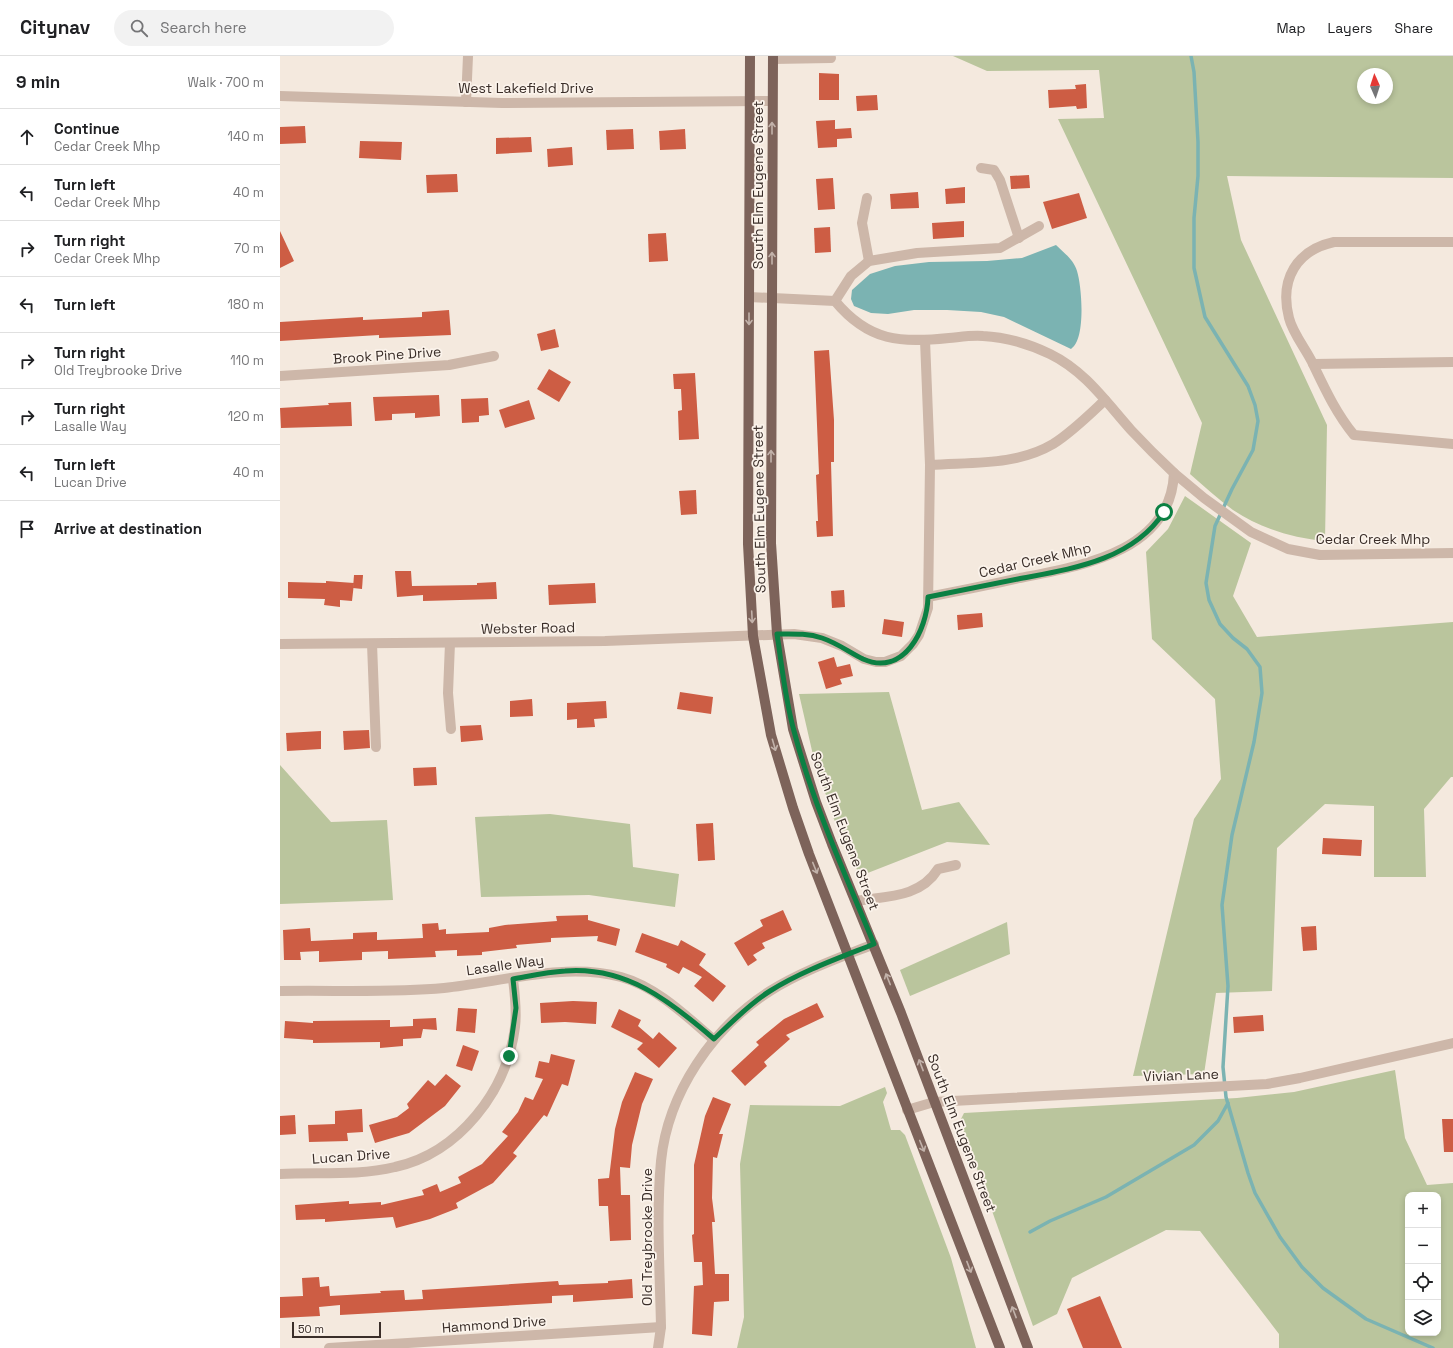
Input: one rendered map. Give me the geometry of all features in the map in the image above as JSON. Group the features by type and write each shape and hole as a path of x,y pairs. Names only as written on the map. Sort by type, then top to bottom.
{"main road":[{"name":"South Elm Eugene Street","path":"750,56 748,544 753,636 771,735 792,808 907,1110 1000,1348"},
{"name":"South Elm Eugene Street","path":"773,57 771,543 777,634 793,729 816,802 874,944 934,1102 970,1190 1028,1348"}],"street":[{"path":"466,102 468,56"},
{"path":"773,57 831,58"},
{"name":"West Lakefield Drive","path":"280,96 502,104 772,101"},
{"path":"981,168 994,170 1000,180 1019,238"},
{"path":"866,198 862,222 869,260"},
{"path":"750,297 835,301 851,276 869,260 917,253 1000,248 1039,226"},
{"path":"1453,242 1334,242 1320,245 1304,255 1297,262 1289,284 1287,301 1289,319 1313,364 1330,401 1354,435 1453,444"},
{"name":"Cedar Creek Mhp","path":"835,301 853,320 875,333 900,340 925,340 981,336 997,337 1028,345 1050,354 1071,366 1090,382 1132,430 1174,473 1204,498 1251,532 1288,549 1320,555 1453,553"},
{"path":"777,634 794,634 822,638 842,646 864,659 885,662 901,656 913,644 926,619 928,597 930,465 925,340"},
{"name":"Brook Pine Drive","path":"280,376 449,365 494,356"},
{"path":"1313,364 1453,362"},
{"path":"930,465 1010,460 1030,455 1055,443 1105,400"},
{"name":"Cedar Creek Mhp","path":"928,597 1077,567 1117,552 1138,539 1158,522 1170,496 1174,473"},
{"name":"Webster Road","path":"280,644 605,641 777,634"},
{"path":"450,643 448,693 451,729"},
{"path":"372,644 376,747"},
{"path":"856,901 897,896 915,891 932,879 938,869 956,865"},
{"name":"Old Treybrooke Drive","path":"658,1348 661,1327 661,1160 668,1128 680,1092 714,1039 742,1013 770,991 811,970 874,944"},
{"name":"Lasalle Way","path":"280,991 391,991 444,988 565,971 595,972 622,978 645,987 671,1004 714,1039"},
{"name":"Lucan Drive","path":"280,1174 362,1172 396,1167 420,1159 448,1142 483,1108 498,1081 509,1056 516,1008 513,979"},
{"name":"Vivian Lane","path":"907,1110 934,1102 1267,1084 1300,1078 1453,1043"},
{"name":"Hammond Drive","path":"329,1348 661,1327"}],"green space":[{"path":"953,56 1453,56 1453,178 1227,176 1241,240 1327,425 1325,541 1289,535 1254,522 1233,510 1190,474 1202,423 1058,119 1104,118 1099,70 987,71"},
{"path":"1185,496 1251,543 1233,596 1257,637 1453,622 1453,777 1451,777 1424,809 1426,877 1374,877 1374,806 1325,804 1277,848 1272,991 1216,993 1204,1074 1133,1076 1194,819 1221,779 1215,699 1152,639 1146,552 1168,529"},
{"path":"889,692 922,810 959,802 990,845 947,842 860,876 833,817 813,755 799,694"},
{"path":"280,765 331,822 387,820 393,900 280,904"},
{"path":"550,814 630,824 633,867 679,874 675,907 589,895 481,897 475,817"},
{"path":"1007,922 1010,954 910,996 900,970"},
{"path":"1395,1070 1405,1138 1427,1185 1453,1183 1453,1348 1279,1348 1279,1334 1200,1231 1166,1230 1072,1278 1057,1314 1033,1326 960,1121 964,1113 1237,1098 1294,1092"},
{"path":"885,1087 887,1093 883,1102 891,1130 900,1130 905,1135 951,1258 976,1348 737,1348 744,1317 740,1164 750,1105 840,1106"}],"water":[{"path":"1056,245 1074,263 1079,279 1082,313 1081,325 1076,344 1071,349 1004,317 981,312 947,310 914,310 888,314 871,313 854,306 851,299 852,290 870,274 895,266 929,262 987,261 1022,258"}],"building":[{"path":"819,73 839,74 839,100 819,100"},
{"path":"1086,84 1087,108 1077,109 1076,106 1049,108 1048,90 1076,89 1075,85"},
{"path":"877,95 878,110 857,111 856,96"},
{"path":"835,120 835,129 851,128 852,138 837,139 837,147 818,148 816,121"},
{"path":"305,126 306,143 280,144 280,127"},
{"path":"633,129 634,149 607,150 606,130"},
{"path":"685,129 686,149 660,150 659,131"},
{"path":"531,137 532,152 496,154 496,138"},
{"path":"360,141 402,142 401,160 359,158"},
{"path":"572,147 573,165 548,167 547,149"},
{"path":"457,174 458,192 427,193 426,175"},
{"path":"1029,175 1030,188 1011,189 1010,176"},
{"path":"833,178 835,209 818,210 816,179"},
{"path":"965,187 965,203 946,204 945,189"},
{"path":"918,192 919,208 891,209 890,194"},
{"path":"1079,193 1087,218 1052,229 1043,202"},
{"path":"964,221 964,237 933,239 932,223"},
{"path":"830,227 831,252 815,253 814,228"},
{"path":"280,231 294,261 280,268"},
{"path":"666,233 668,261 649,262 648,234"},
{"path":"449,310 451,335 379,338 379,335 280,341 280,322 363,317 363,320 422,317 422,312"},
{"path":"555,329 559,347 541,351 537,334"},
{"path":"829,350 834,420 834,462 831,462 833,536 817,537 816,521 818,521 816,475 819,474 814,351"},
{"path":"549,369 571,382 559,402 537,389"},
{"path":"695,373 699,439 679,440 678,411 682,410 681,389 674,389 673,374"},
{"path":"439,395 440,416 415,418 415,413 392,414 392,420 375,421 373,397"},
{"path":"488,398 489,415 479,416 479,422 462,423 461,399"},
{"path":"529,400 535,419 505,428 499,410"},
{"path":"351,402 352,426 281,428 280,408"},
{"path":"696,490 697,514 681,515 679,491"},
{"path":"395,571 411,571 412,586 477,585 477,583 496,582 497,599 423,601 423,595 397,597"},
{"path":"354,575 363,575 362,589 353,588"},
{"path":"326,581 354,583 352,601 340,600 340,607 324,605 325,599 288,598 288,582 326,583"},
{"path":"595,583 596,603 549,605 548,585"},
{"path":"844,590 845,607 832,608 831,591"},
{"path":"982,613 983,627 958,630 957,615"},
{"path":"884,619 904,622 902,637 882,634"},
{"path":"834,657 837,667 850,664 853,676 840,679 842,684 826,689 818,662"},
{"path":"680,692 713,697 711,714 677,709"},
{"path":"532,699 533,716 510,717 510,701"},
{"path":"606,701 607,718 594,719 595,727 577,728 577,719 567,720 567,703"},
{"path":"481,725 483,740 461,742 460,726"},
{"path":"369,730 370,748 344,750 343,731"},
{"path":"321,731 321,749 287,751 286,733"},
{"path":"436,767 437,785 414,786 413,768"},
{"path":"713,823 715,860 698,861 696,824"},
{"path":"1323,838 1362,840 1361,856 1322,854"},
{"path":"783,910 792,930 762,943 765,948 753,955 757,960 748,966 734,943 763,926 760,920"},
{"path":"588,915 588,920 620,929 616,946 597,941 598,936 551,938 551,942 516,945 517,948 482,952 482,955 457,956 457,950 435,951 436,957 388,959 388,951 362,952 362,960 319,962 319,951 300,952 301,960 284,960 283,930 310,928 311,941 353,939 353,933 377,932 377,940 423,938 422,924 438,923 439,930 446,929 446,934 489,932 489,928 505,925 557,921 556,916"},
{"path":"1316,926 1317,950 1303,951 1301,927"},
{"path":"642,933 678,946 681,940 706,954 699,965 726,986 713,1002 694,986 702,977 683,967 679,974 666,967 667,964 635,952"},
{"path":"573,1001 597,1002 596,1024 565,1022 541,1023 540,1003"},
{"path":"817,1003 824,1017 786,1035 790,1039 764,1062 767,1066 745,1086 731,1071 759,1045 756,1042 784,1019"},
{"path":"458,1008 477,1009 475,1033 456,1031"},
{"path":"619,1009 641,1020 638,1026 653,1039 659,1032 677,1048 659,1068 637,1049 643,1043 611,1027"},
{"path":"1263,1015 1264,1031 1234,1033 1233,1017"},
{"path":"436,1018 437,1030 423,1029 421,1038 403,1039 403,1046 380,1048 380,1042 313,1043 313,1040 284,1038 285,1021 313,1023 313,1021 390,1020 390,1027 413,1026 413,1019"},
{"path":"463,1045 479,1051 472,1071 456,1066"},
{"path":"551,1054 575,1060 568,1086 562,1084 547,1117 544,1115 513,1153 517,1156 493,1183 456,1203 458,1208 430,1219 396,1228 393,1217 325,1222 325,1219 296,1220 295,1205 349,1201 349,1204 381,1202 381,1205 424,1195 422,1190 437,1184 440,1192 461,1183 458,1177 482,1164 508,1136 502,1132 518,1112 525,1097 533,1100 543,1079 535,1077 539,1061 549,1063"},
{"path":"635,1072 653,1079 642,1104 632,1145 630,1168 620,1167 621,1195 630,1195 631,1240 610,1241 608,1206 599,1206 598,1179 609,1178 615,1129 622,1102"},
{"path":"446,1074 461,1086 445,1106 409,1133 375,1143 369,1125 397,1117 409,1108 407,1104 428,1080 435,1086"},
{"path":"713,1097 731,1104 719,1134 723,1134 717,1158 713,1157 712,1198 715,1222 712,1222 715,1274 729,1274 729,1301 714,1302 712,1336 692,1334 694,1286 703,1285 702,1262 694,1262 692,1235 694,1234 694,1165 705,1116"},
{"path":"362,1109 363,1132 347,1133 348,1141 309,1142 308,1125 335,1124 335,1111"},
{"path":"295,1115 296,1134 280,1135 280,1116"},
{"path":"1442,1119 1453,1119 1453,1152 1444,1152"},
{"path":"319,1277 320,1287 329,1286 330,1296 404,1290 405,1300 423,1299 422,1290 558,1281 559,1285 608,1283 608,1281 632,1279 633,1298 573,1302 573,1295 552,1296 552,1303 340,1315 340,1305 319,1307 320,1316 280,1318 280,1297 303,1296 302,1278"},
{"path":"1100,1296 1122,1348 1083,1348 1067,1309"}],"waterway":[{"path":"1191,56 1194,72 1198,142 1198,176 1194,218 1194,268 1205,317 1248,386 1255,405 1258,421 1253,450 1232,489 1215,526 1206,583 1209,600 1220,624 1233,638 1247,649 1260,667 1262,693 1254,742 1232,835 1222,905 1228,986 1223,1067 1226,1097 1255,1193 1280,1237 1302,1267 1323,1288 1366,1319 1433,1348"},
{"path":"1030,1232 1050,1221 1106,1197 1194,1145 1218,1121 1228,1103"}],"route":[{"path":"509,1056 516,1008 513,979 565,971 595,972 622,978 645,987 671,1004 714,1039 742,1013 770,991 811,970 874,944 832,844 804,766 793,729 777,634 808,635 822,638 842,646 864,659 876,662 885,662 901,656 913,644 919,635 926,619 928,597 1077,567 1102,559 1138,539 1158,522 1164,512"}]}
